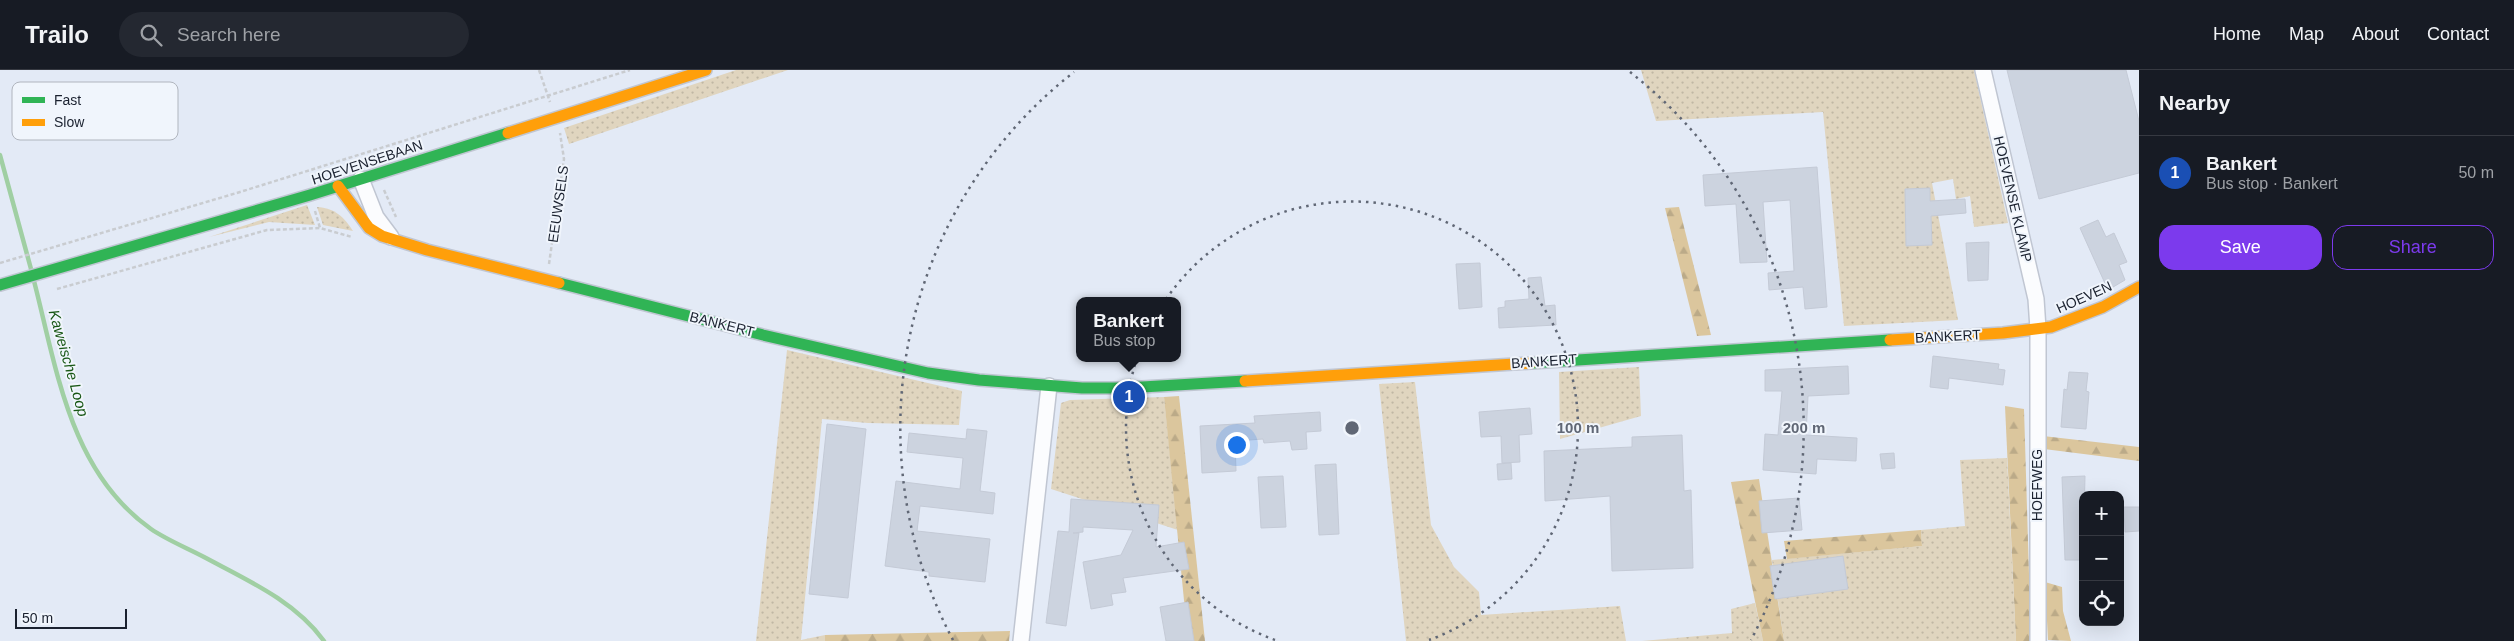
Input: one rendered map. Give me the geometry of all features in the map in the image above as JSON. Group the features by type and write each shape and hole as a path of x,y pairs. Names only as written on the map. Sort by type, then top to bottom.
{"street":[{"name":"HOEVENSEBAAN","path":"0,285 361,179 706,70"},
{"name":"HOEVENSE KLAMP","path":"1984,70 2036,299 2038,329"},
{"path":"361,179 376,217 392,238"},
{"name":"BANKERT","path":"338,186 369,228 382,236 427,250 928,373 1049,386 1125,388 2004,333 2038,329"},
{"name":"HOEVEN","path":"2038,329 2051,327 2103,307 2139,287"},
{"name":"HOEFWEG","path":"2038,329 2038,641"},
{"path":"1020,641 1049,386"}],"path":[{"name":"EEUWSELS","path":"539,70 555,117 564,159 547,281"},
{"name":"HOEVENSEBAAN","path":"0,264 630,70"},
{"path":"372,151 390,207 400,224"},
{"path":"48,291 246,234 291,227 320,228"}],"shaded area":[{"path":"736,70 788,70 569,144 564,128"},
{"path":"1641,70 1974,70 2008,223 1974,227 1970,196 1956,199 1953,179 1932,183 1958,320 1844,326 1823,112 1656,121"},
{"path":"307,205 315,225 269,222 209,237"},
{"path":"317,207 334,211 346,221 353,231 323,225"},
{"path":"787,350 962,391 959,425 868,423 822,419 801,640 825,635 825,641 756,641"},
{"path":"1639,367 1641,416 1560,439 1559,372"},
{"path":"1415,382 1431,525 1454,567 1479,592 1481,615 1620,606 1626,641 1406,641 1379,384"},
{"path":"1164,397 1178,530 1051,489 1061,403 1070,400"},
{"path":"2007,458 2016,641 1784,641 1772,560 1922,546 1921,530 1965,526 1960,460"},
{"path":"1755,603 1763,641 1642,641 1732,633 1731,609"}],"green space":[{"path":"1679,207 1711,335 1697,336 1665,208"},
{"path":"1179,396 1205,641 1188,641 1164,397"},
{"path":"2005,406 2024,409 2031,641 2016,641"},
{"path":"2043,436 2139,447 2139,461 2044,449"},
{"path":"1759,479 1784,641 1763,641 1731,482"},
{"path":"1921,530 1922,546 1787,559 1784,541"},
{"path":"2045,582 2062,587 2063,611 2071,641 2048,640"},
{"path":"1010,631 1009,641 825,641 825,635"}],"building":[{"path":"2007,70 2126,70 2139,121 2139,173 2039,199"},
{"path":"1817,167 1827,307 1805,309 1803,287 1769,290 1768,273 1794,271 1790,200 1763,202 1767,262 1740,263 1736,204 1705,206 1703,175"},
{"path":"1930,188 1930,201 1965,199 1966,213 1931,216 1932,245 1906,246 1905,189"},
{"path":"2098,220 2106,237 2114,233 2127,262 2119,265 2125,280 2108,290 2080,228"},
{"path":"1989,242 1988,280 1968,281 1966,243"},
{"path":"1480,263 1482,307 1459,309 1456,264"},
{"path":"1541,277 1545,306 1555,305 1556,325 1499,328 1498,308 1505,307 1505,301 1529,299 1528,278"},
{"path":"1933,356 1999,364 1998,369 2005,370 2003,385 1949,378 1948,389 1930,387"},
{"path":"1848,366 1849,394 1808,396 1806,435 1857,438 1856,461 1817,459 1816,474 1763,470 1765,434 1778,435 1782,391 1765,391 1765,370"},
{"path":"2069,372 2088,373 2086,391 2089,392 2086,429 2061,427 2064,389 2067,390"},
{"path":"1530,408 1532,434 1519,435 1520,462 1502,463 1501,436 1481,437 1479,412"},
{"path":"1320,412 1321,431 1306,432 1307,449 1292,450 1290,441 1264,443 1263,439 1235,441 1236,471 1202,473 1200,426 1255,423 1254,416"},
{"path":"827,424 866,429 848,598 809,594"},
{"path":"967,429 987,431 980,491 995,493 993,514 920,506 917,531 990,539 985,582 929,576 929,572 885,566 896,481 960,489 963,458 907,452 909,433 966,439"},
{"path":"1682,435 1684,491 1691,490 1693,568 1612,571 1610,496 1545,501 1544,451 1632,447 1632,437"},
{"path":"1894,453 1895,468 1882,469 1880,454"},
{"path":"1511,463 1512,479 1498,480 1497,464"},
{"path":"1336,464 1339,534 1319,535 1315,465"},
{"path":"1283,476 1286,527 1261,528 1258,477"},
{"path":"2085,476 2085,491 2079,491 2079,560 2065,560 2062,477"},
{"path":"1799,498 1802,530 1762,533 1759,501"},
{"path":"1071,499 1159,505 1156,547 1184,542 1189,569 1123,578 1126,592 1111,594 1113,605 1091,609 1083,562 1121,555 1133,530 1083,527 1083,532 1073,533 1079,533 1066,626 1046,623 1058,531 1069,532"},
{"path":"2124,507 2139,507 2139,531 2125,532"},
{"path":"1843,556 1848,589 1775,599 1770,566"},
{"path":"1188,602 1194,641 1166,641 1160,607"}],"waterway":[{"name":"Kaweische Loop","path":"0,155 31,269"},
{"name":"Kaweische Loop","path":"34,281 60,384 71,417 84,449 102,479 124,506 151,529 237,574 285,603 299,614 324,641"}],"traffic: fast":[{"path":"0,285 310,195 508,133"},
{"path":"559,283 763,335 928,373 979,380 1082,388 1125,388 1245,381"},
{"path":"1531,363 1890,340"}],"traffic: slow":[{"path":"508,133 706,70"},
{"path":"338,186 369,228 382,236 427,250 559,283"},
{"path":"1890,340 2003,333 2051,327 2103,307 2139,287"},
{"path":"1245,381 1531,363"}],"place":[{"name":"Bankert","path":"1129,397"}]}
